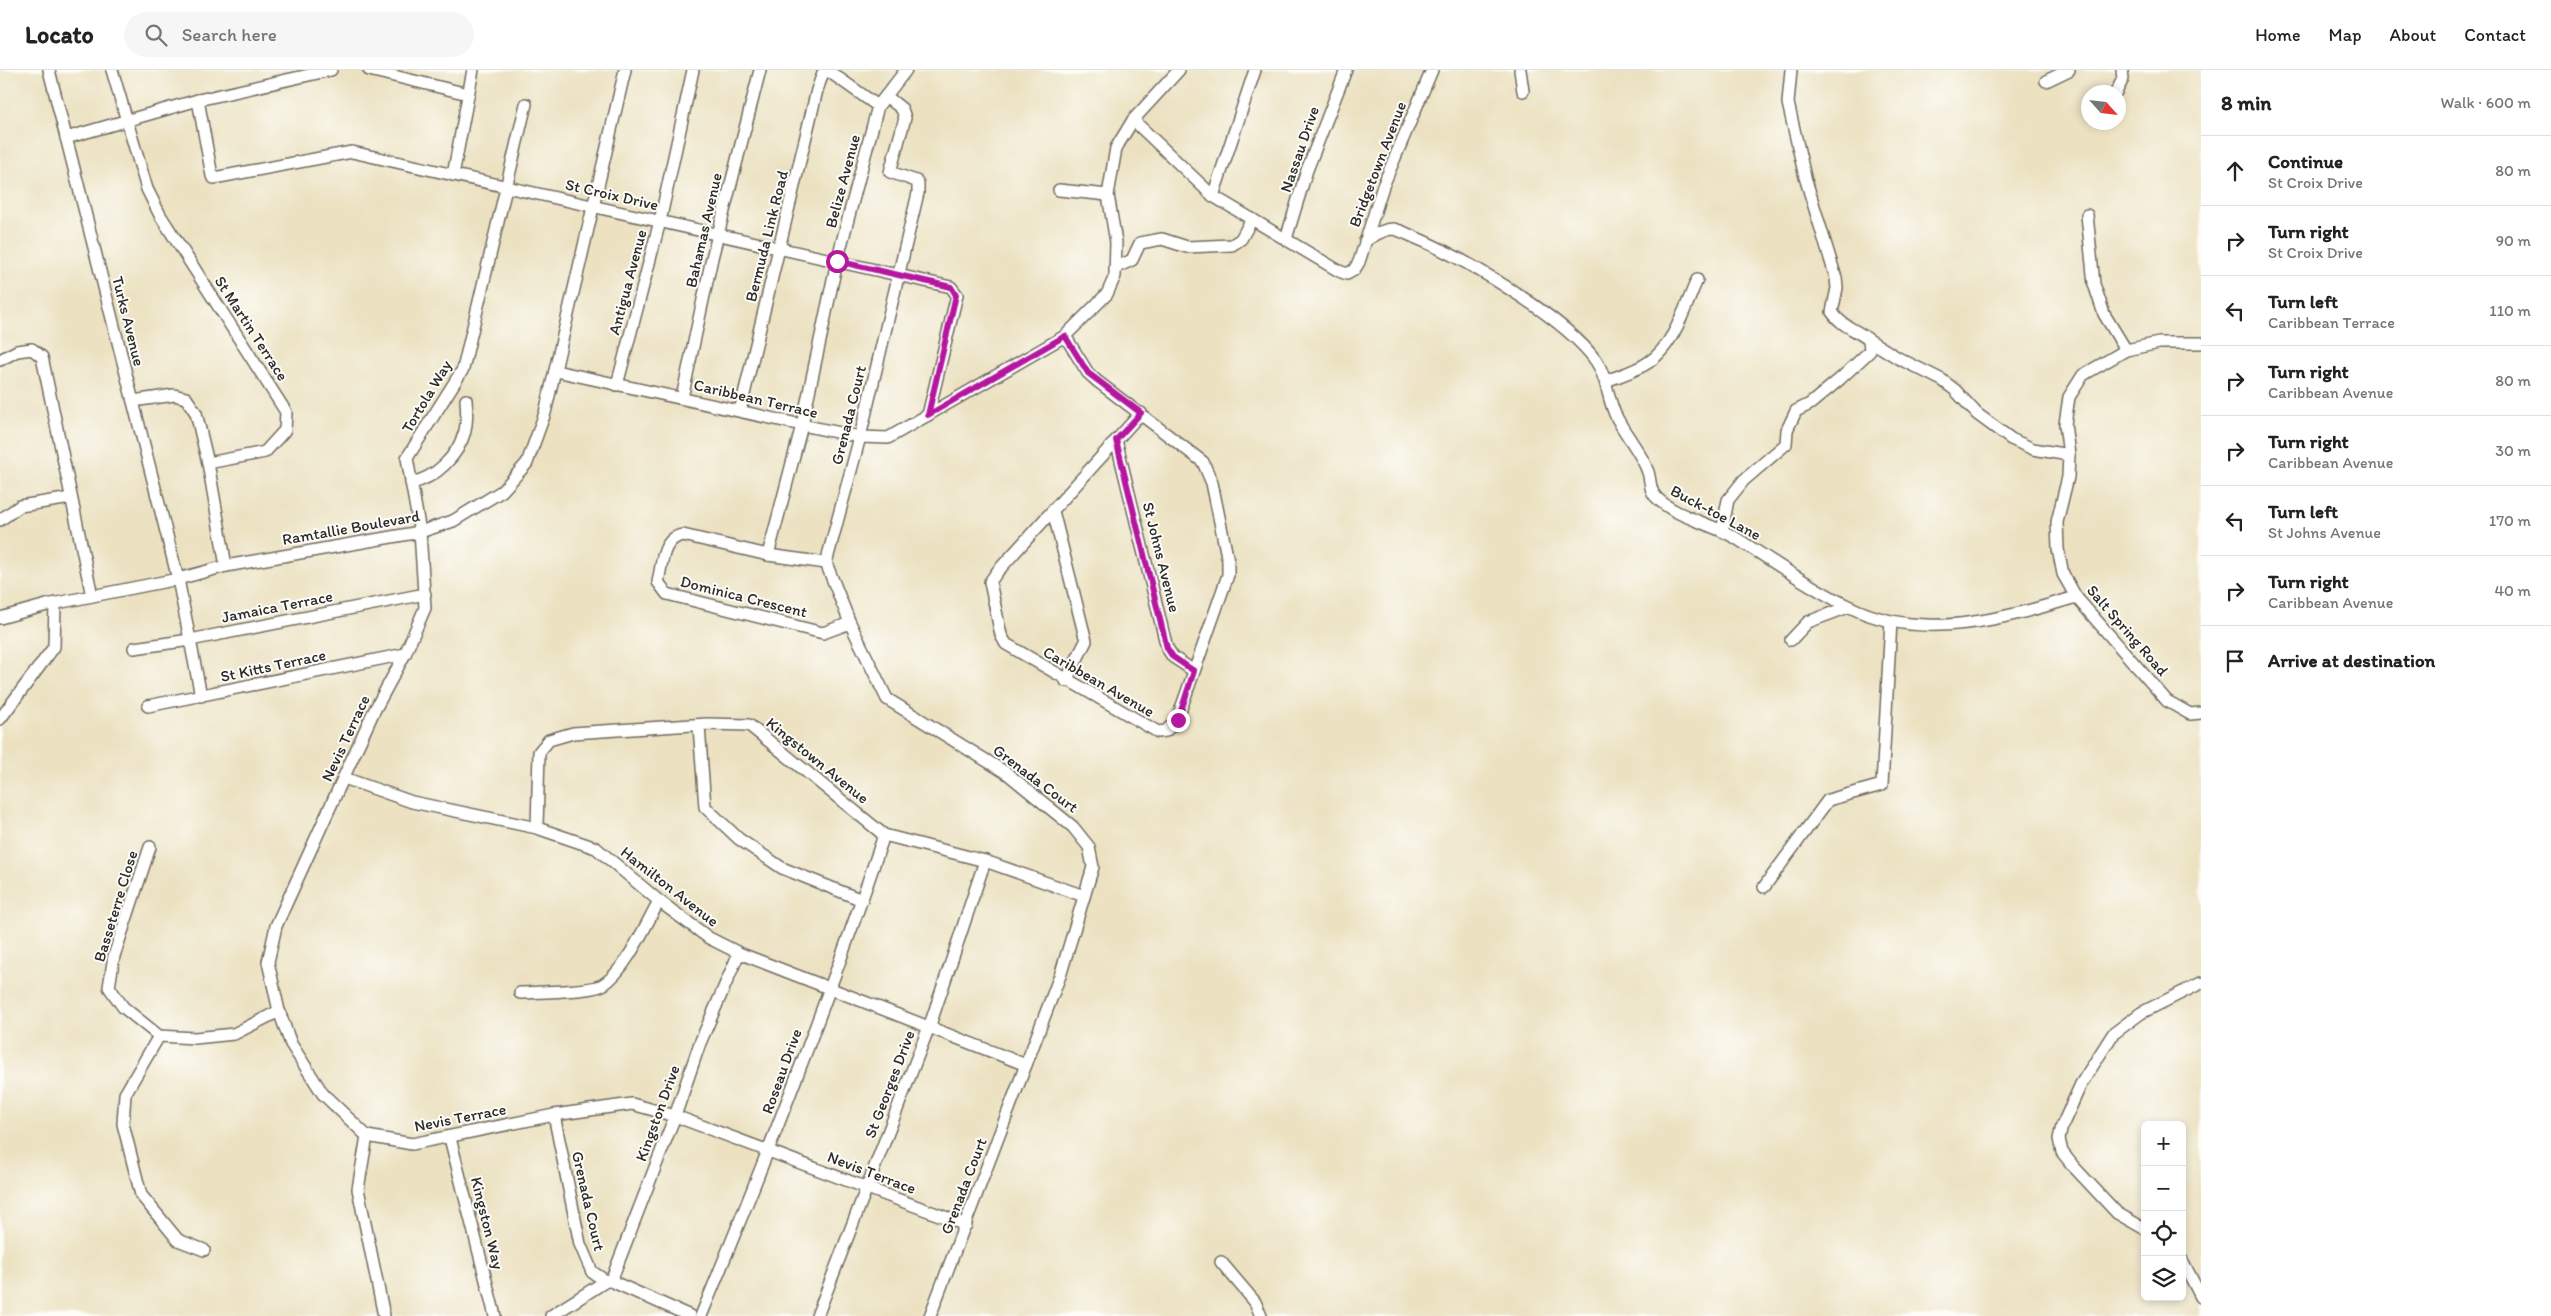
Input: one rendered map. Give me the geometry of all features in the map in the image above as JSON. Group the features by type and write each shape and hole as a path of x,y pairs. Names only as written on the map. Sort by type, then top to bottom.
{"street":[{"name":"Turks Avenue","path":"49,70 178,579 201,696"},
{"name":"St Martin Terrace","path":"112,70 147,189 160,215 286,412 285,430 265,452 208,463"},
{"path":"66,138 198,100 332,70"},
{"path":"369,70 468,94"},
{"path":"454,175 473,70"},
{"name":"Ramtallie Boulevard","path":"0,618 54,603 178,579 226,566 420,532 453,521 502,491 527,463 545,413 625,70"},
{"name":"Antigua Avenue","path":"617,385 660,221 693,70"},
{"name":"Bahamas Avenue","path":"682,398 718,234 760,70"},
{"path":"825,70 878,106"},
{"name":"Bermuda Link Road","path":"740,411 779,248 825,70"},
{"name":"Belize Avenue","path":"802,426 837,261 878,106 906,70"},
{"name":"Caribbean Terrace","path":"556,371 802,426 860,437 888,438 1065,336 1107,294 1115,276 1116,242 1108,195 1116,148 1133,120 1179,70"},
{"path":"1213,196 1255,70"},
{"name":"Nassau Drive","path":"1286,239 1307,170 1346,70"},
{"name":"Bridgetown Avenue","path":"1286,239 1339,272 1347,274 1354,270 1359,262 1393,162 1432,70"},
{"path":"1520,70 1523,91"},
{"path":"1791,70 1788,103 1805,177 1836,278 1837,288 1832,312 1840,324 1857,330 1898,358 1942,380 1955,390 1977,414 2011,439 2033,449 2069,455"},
{"path":"2046,81 2069,70"},
{"path":"2120,85 2123,79 2122,70"},
{"name":"Grenada Court","path":"886,96 902,109 905,118 890,172 918,184 918,193 860,437 826,563 850,623 887,699 1008,774 1073,827 1089,847 1093,867 1061,973 930,1316"},
{"name":"St Croix Drive","path":"198,100 214,178 352,152 951,287 956,295 928,415"},
{"name":"Tortola Way","path":"420,532 407,458 463,369 526,104"},
{"path":"1133,120 1213,196 1286,239"},
{"path":"1059,190 1108,195"},
{"path":"2087,215 2094,284 2104,314 2126,350"},
{"path":"1115,268 1132,260 1140,243 1145,241 1152,242 1162,239 1187,247 1232,245 1241,239 1252,219"},
{"name":"Buck-toe Lane","path":"1365,241 1384,230 1392,229 1453,254 1542,312 1562,328 1595,360 1606,381 1610,403 1648,471 1652,491 1656,497 1672,508 1722,530 1848,607 1891,621 1928,625 1971,624 2010,617 2076,597"},
{"path":"1606,381 1637,369 1657,356 1666,346 1697,280"},
{"name":"Caribbean Avenue","path":"1065,336 1088,373 1141,413 1203,462 1209,472 1228,561 1228,575 1178,720 1166,731 1158,732 1066,681 1006,644 1001,636 990,582 1141,413"},
{"path":"1722,530 1728,500 1744,480 1786,444 1787,430 1796,411 1810,404 1870,351 1869,340"},
{"name":"Salt Spring Road","path":"2201,343 2159,343 2126,350 2083,375 2069,397 2065,424 2069,455 2068,477 2057,522 2058,549 2063,574 2076,597 2167,701 2190,714 2201,713"},
{"path":"0,360 17,351 32,348 42,357 92,596"},
{"path":"133,401 174,395 186,398 196,413 208,463 226,566"},
{"path":"411,484 446,465 465,432 466,400"},
{"path":"768,555 802,426"},
{"name":"St Johns Avenue","path":"1116,440 1167,648 1173,657 1194,671"},
{"path":"0,520 20,506 71,498"},
{"path":"1053,511 1086,641 1066,681"},
{"name":"Nevis Terrace","path":"420,532 425,594 424,608 405,654 372,716 276,926 268,962 280,1011 291,1044 323,1094 367,1136 412,1144 450,1138 554,1115 632,1104 675,1116 966,1225"},
{"name":"Dominica Crescent","path":"826,563 768,555 683,535 670,539 658,582 667,594 824,633 850,623"},
{"name":"Jamaica Terrace","path":"134,648 190,640 425,594"},
{"path":"0,719 54,647 54,603"},
{"path":"1791,640 1808,622 1848,607"},
{"path":"1764,887 1828,800 1882,785 1891,621"},
{"name":"St Kitts Terrace","path":"148,706 405,654"},
{"name":"Kingstown Avenue","path":"537,828 539,752 549,740 573,733 707,724 749,725 884,835 985,861 1084,896"},
{"path":"698,726 705,807 739,839 782,868 862,900"},
{"name":"Hamilton Avenue","path":"344,778 412,802 537,828 596,848 660,901 709,938 739,953 830,989 880,1006 1026,1065"},
{"name":"Roseau Drive","path":"701,1316 770,1151 884,835"},
{"name":"Basseterre Close","path":"150,847 114,956 108,987 124,1007 159,1036"},
{"name":"St Georges Drive","path":"817,1316 929,1027 985,861"},
{"path":"520,993 590,988 604,985 621,966 660,901"},
{"name":"Kingston Drive","path":"608,1281 675,1116 700,1043 739,953"},
{"path":"2141,1227 2117,1213 2072,1166 2062,1152 2060,1139 2062,1126 2081,1084 2113,1034 2141,1013 2201,984"},
{"path":"204,1250 178,1240 141,1195 123,1124 125,1094 159,1036 195,1038 234,1034 280,1011"},
{"name":"Grenada Court","path":"554,1115 580,1244 592,1272 608,1281 690,1316"},
{"path":"367,1136 358,1190 384,1316"},
{"name":"Kingston Way","path":"450,1138 494,1316"},
{"path":"1221,1262 1255,1302 1261,1316"},
{"path":"2186,1268 2201,1297"},
{"path":"551,1316 608,1281"}],"route":[{"path":"837,261 951,287 955,290 956,295 928,415 1065,336 1088,373 1141,413 1116,440 1167,648 1181,664 1194,671 1178,720"}]}
